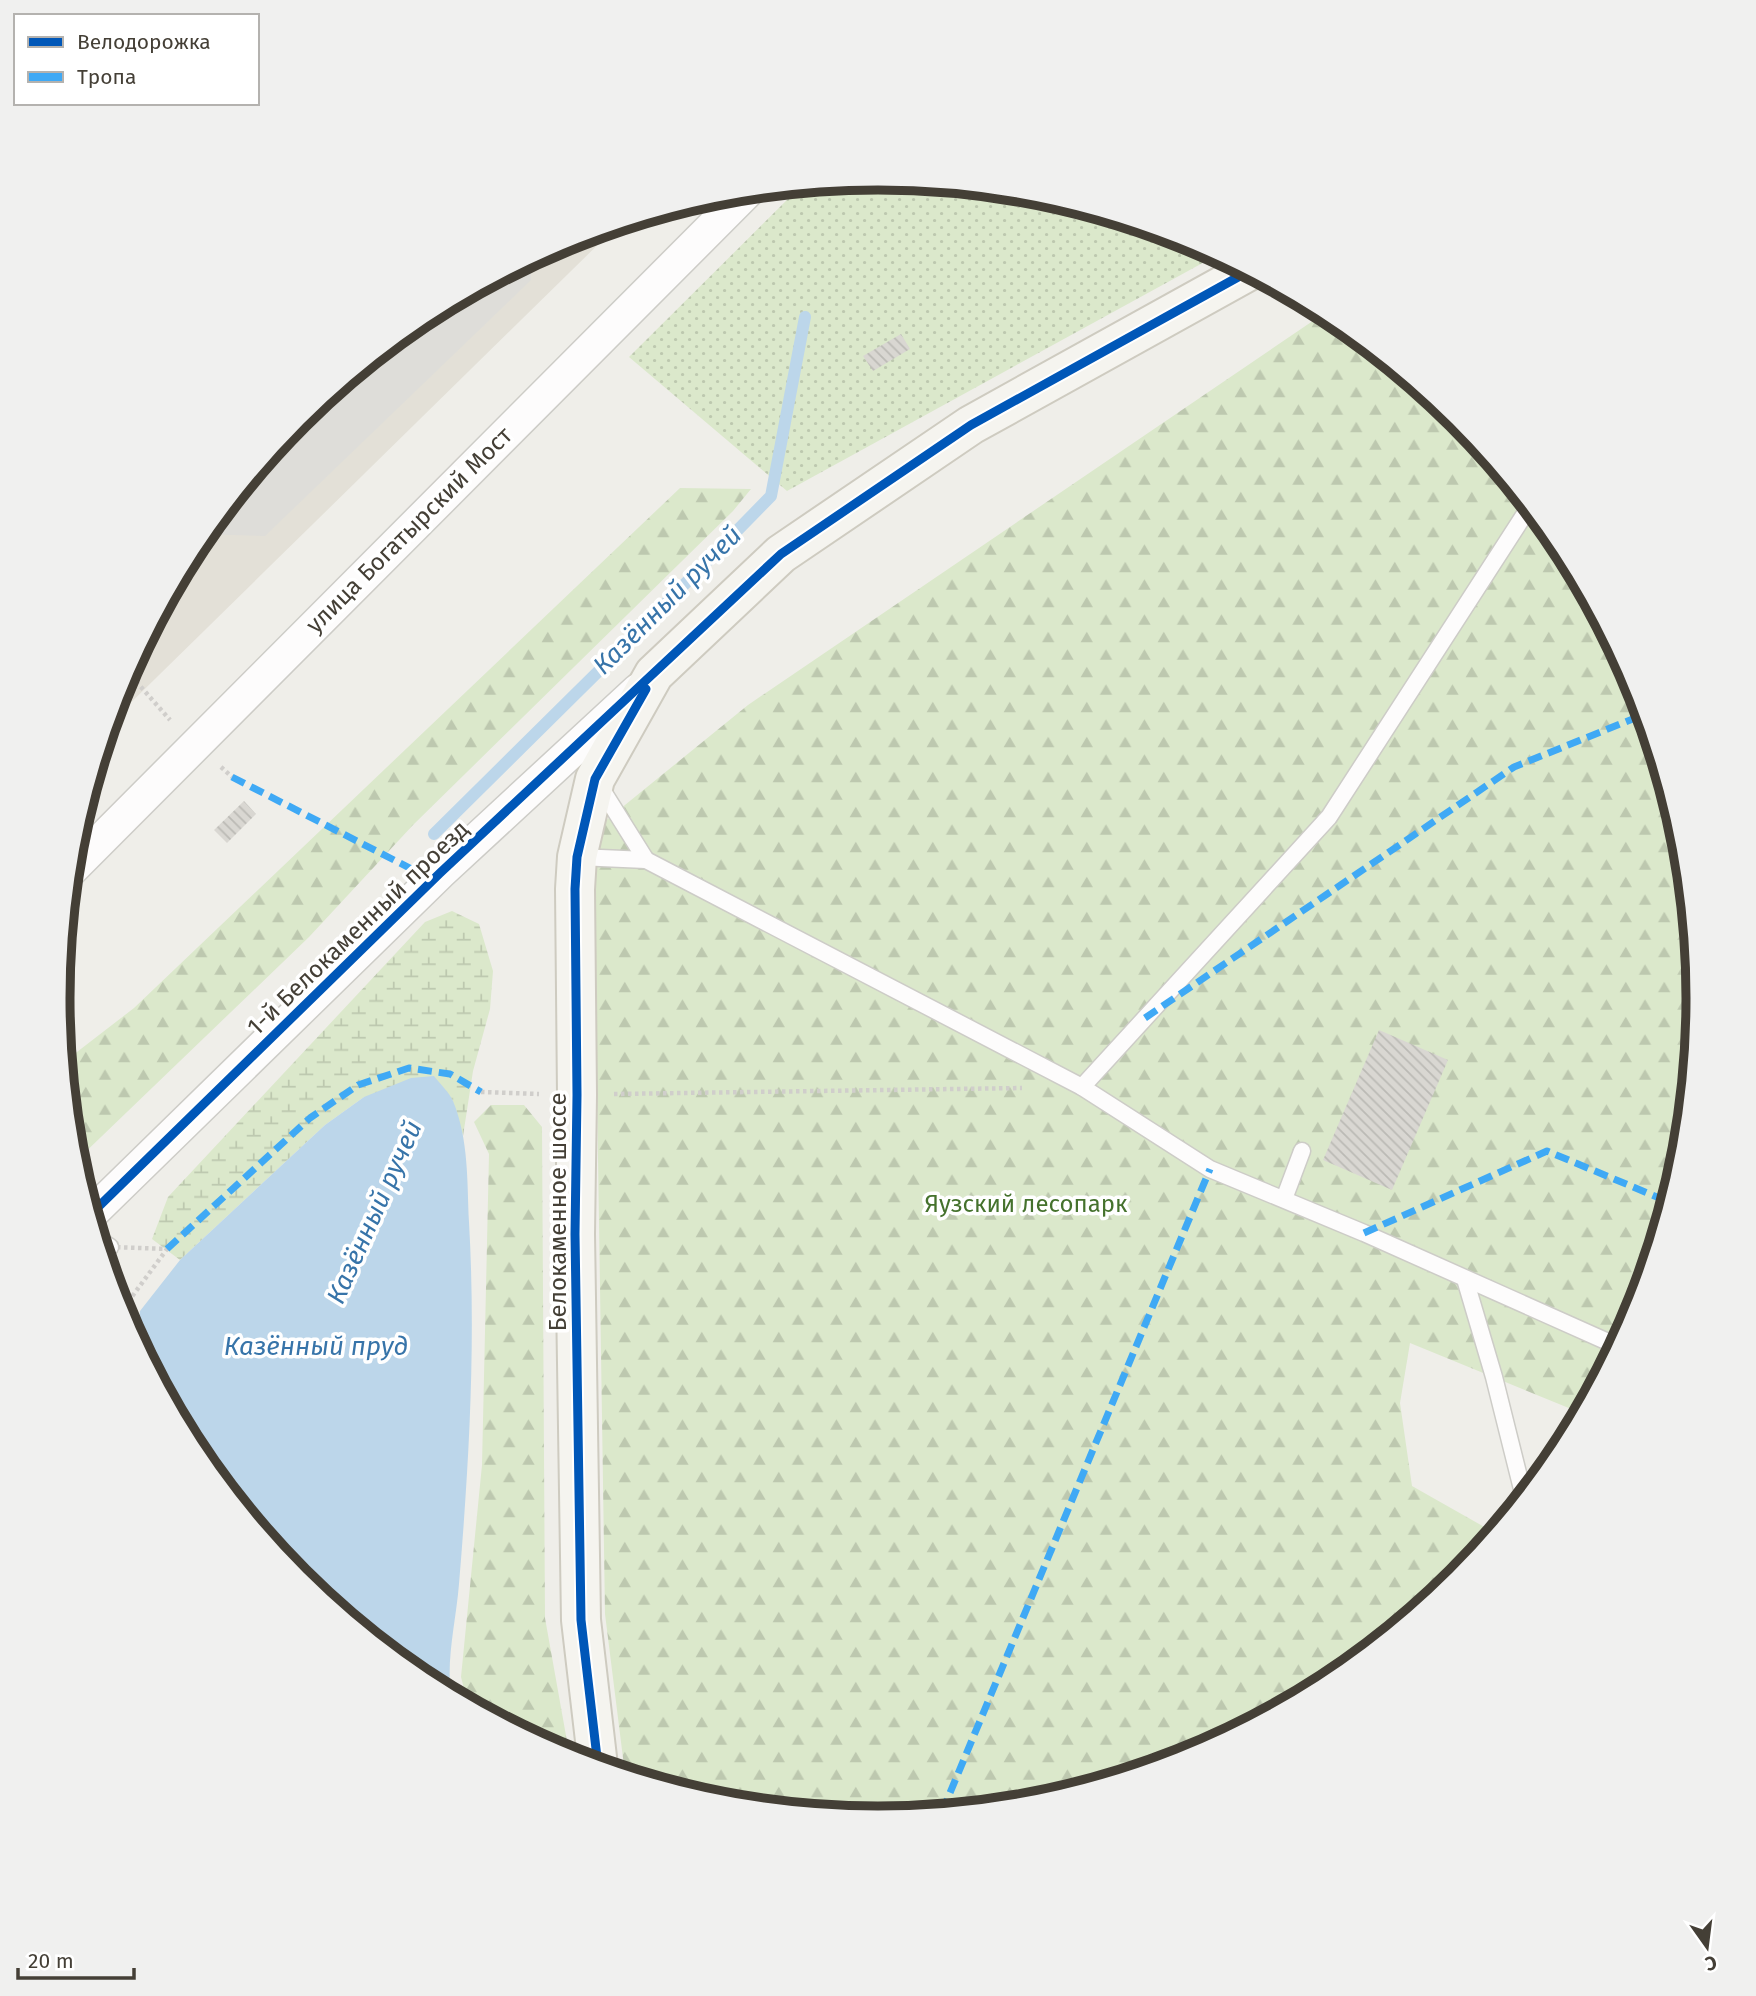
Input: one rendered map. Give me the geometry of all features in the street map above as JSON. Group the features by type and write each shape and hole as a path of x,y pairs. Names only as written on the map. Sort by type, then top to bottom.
{"street":[{"name":"улица Богатырский Мост","path":"83,858 736,203"},
{"path":"654,674 781,554 971,425 1240,276"},
{"name":"Белокаменное шоссе","path":"597,1755 580,1620 575,1234 578,1095 575,889 578,857 595,779 654,674"},
{"name":"1-й Белокаменный проезд","path":"98,1207 440,873 654,674"}],"lane":[{"path":"1082,1087 1329,817 1525,514"},
{"path":"595,779 646,860"},
{"path":"578,857 646,860 1082,1087 1210,1169 1609,1342"},
{"path":"1284,1199 1302,1151"},
{"path":"1465,1279 1494,1377 1521,1487"}],"path":[{"path":"136,681 163,713"},
{"path":"578,1095 1082,1087"},
{"path":"481,1092 521,1093"},
{"path":"109,1244 167,1250 129,1300"}],"shaded area":[{"path":"604,238 124,709 153,641 206,549 237,506 307,427 386,357 429,326 521,273"},
{"path":"530,269 531,280 265,536 216,534 271,465 345,391 429,326 474,298"}],"green space":[{"path":"878,190 983,197 1087,218 1138,233 1207,261 787,491 629,357 792,195"},
{"name":"Яузский лесопарк","path":"1316,319 1370,357 1411,391 1485,465 1550,549 1603,641 1643,738 1658,789 1679,893 1684,945 1686,998 1679,1103 1670,1156 1643,1258 1603,1355 1573,1410 1410,1343 1400,1403 1412,1486 1487,1529 1411,1605 1370,1639 1282,1698 1235,1723 1138,1763 1087,1778 983,1799 931,1804 878,1806 773,1799 720,1790 624,1765 605,1614 593,831 748,705"},
{"path":"680,488 751,489 733,511 413,825 309,937 85,1152 72,1055 134,1008"},
{"path":"452,911 479,924 493,971 490,1009 473,1071 463,1136 452,1099 364,1097 325,1125 180,1260 152,1239 168,1197 425,922"},
{"path":"491,1105 524,1105 542,1127 545,1618 567,1743 521,1723 465,1692 461,1677 482,1465 489,1154 474,1122"}],"water":[{"name":"Казённый пруд","path":"434,1076 453,1101 465,1146 467,1176 472,1358 459,1584 450,1683 386,1639 345,1605 271,1531 206,1447 178,1402 139,1323 140,1311 180,1260 325,1125 364,1097 411,1078"}],"building":[{"path":"901,334 910,349 873,371 863,356"},
{"path":"244,801 256,814 227,843 214,830"},
{"path":"1379,1030 1448,1060 1392,1190 1323,1160"}],"waterway":[{"name":"Казённый ручей","path":"434,834 771,496 805,317"}],"marked path":[{"path":"1145,1018 1514,767 1635,718"},
{"path":"232,777 433,880"},
{"path":"167,1249 310,1118 358,1085 409,1068 450,1074 481,1092"},
{"path":"1364,1233 1547,1151 1660,1198"},
{"path":"946,1803 1210,1169"}],"cycle path":[{"path":"98,1207 440,873 781,554 971,425 1240,276"},
{"path":"597,1755 581,1620 575,1234 575,889 577,857 595,779 646,689"}]}
